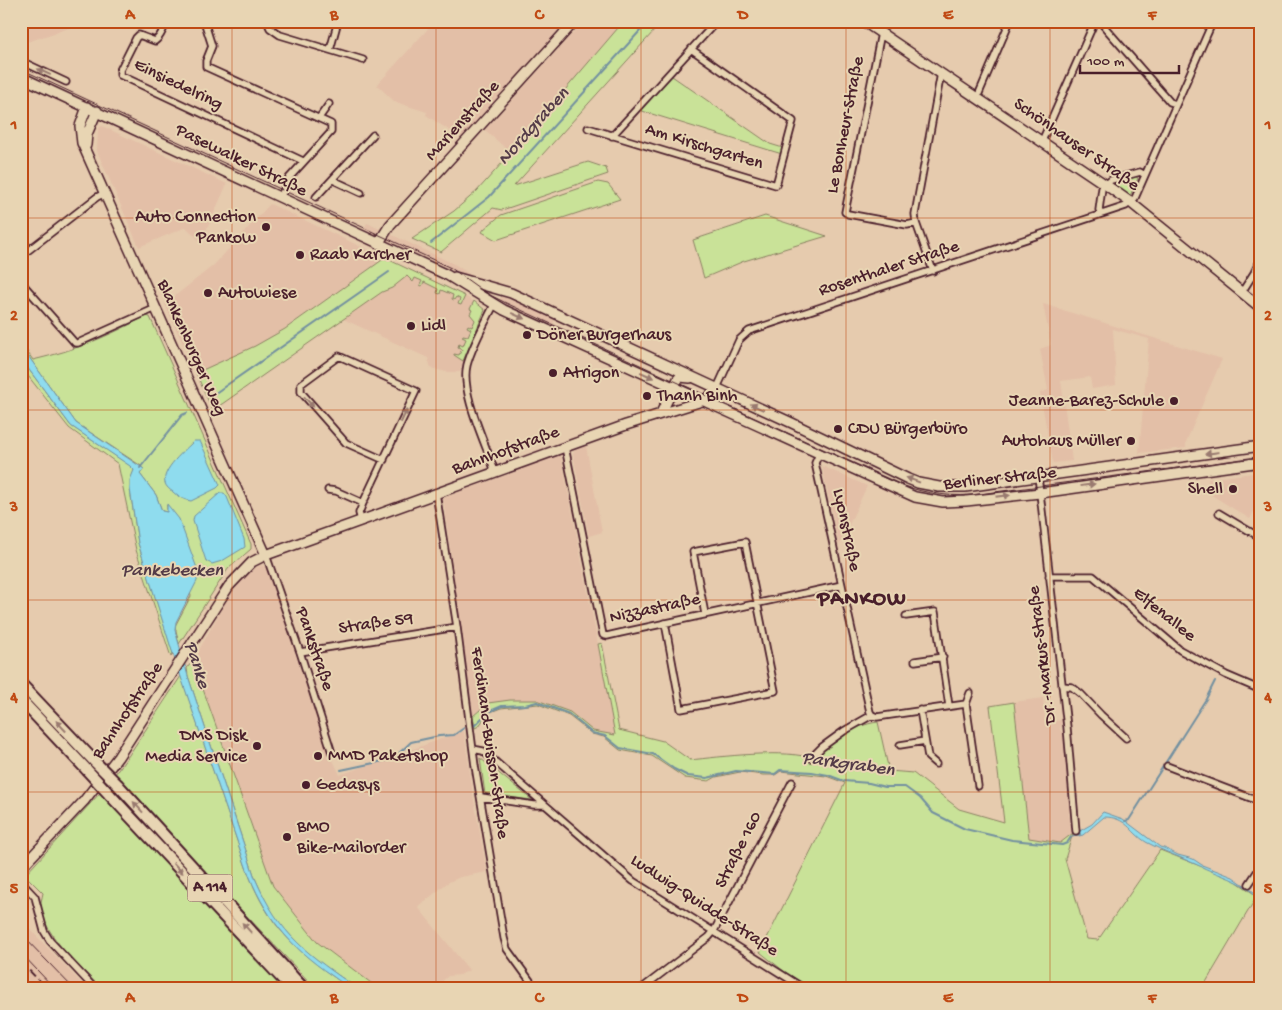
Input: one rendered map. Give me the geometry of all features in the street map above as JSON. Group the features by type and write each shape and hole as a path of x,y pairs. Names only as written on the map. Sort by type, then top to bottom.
{"highway":[{"name":"A 114","path":"21,684 118,785 304,989"},
{"name":"A 114","path":"21,700 292,989"}],"main road":[{"name":"Marienstraße","path":"378,244 390,225 575,21"},
{"name":"Schönhauser Straße","path":"863,21 1042,140 1130,202 1261,308"},
{"name":"Pasewalker Straße","path":"21,77 447,275 494,305 702,400"},
{"name":"Blankenburger Weg","path":"87,107 81,121 80,134 82,144 266,555"},
{"name":"Blankenburger Weg","path":"87,153 86,134 97,112"},
{"name":"Pasewalker Straße","path":"447,275 500,289 717,388"},
{"path":"494,305 500,289"},
{"path":"580,344 587,329"},
{"path":"661,413 673,387 680,377 693,378"},
{"path":"702,400 710,397 717,388"},
{"name":"Berliner Straße","path":"717,388 918,483 939,487 956,487 1261,446"},
{"name":"Berliner Straße","path":"702,400 904,493 925,500 948,502 1040,493 1261,462"},
{"name":"Bahnhofstraße","path":"21,868 64,822 126,746 234,579 252,562 361,520 702,400"}],"street":[{"name":"Einsiedelring","path":"174,21 164,26 155,41 139,35 120,70 120,74 303,161"},
{"name":"Einsiedelring","path":"204,21 212,46 206,66 319,118"},
{"path":"267,21 270,28 280,35 363,60"},
{"path":"330,50 338,21"},
{"name":"Am Kirschgarten","path":"612,136 717,21"},
{"path":"977,98 1010,21"},
{"path":"1042,140 1096,21 1102,24 1170,102 1176,104"},
{"path":"1130,202 1135,198 1213,21"},
{"name":"Le Bonheur-Straße","path":"881,33 845,212 907,225 916,223"},
{"name":"Am Kirschgarten","path":"588,128 776,185 793,121 692,49"},
{"path":"21,61 66,82"},
{"path":"933,271 916,223 915,214 941,73"},
{"path":"280,198 289,178 331,132 331,124 319,118 329,104"},
{"name":"Pasewalker Straße","path":"316,197 373,135"},
{"path":"1101,214 1099,210 1102,188 1111,180 1140,172 1145,175"},
{"name":"Pasewalker Straße","path":"333,180 361,193"},
{"path":"21,256 104,193"},
{"name":"Rosenthaler Straße","path":"717,388 739,340 749,331 1126,206 1130,202"},
{"path":"1242,292 1261,258"},
{"path":"21,282 74,343 93,337 156,308"},
{"path":"494,305 468,360 466,374 468,397 495,472"},
{"path":"361,520 359,513 362,503 384,460 416,392 339,356 301,384 301,392 346,443 384,460"},
{"name":"Nizzastraße","path":"565,447 603,635 842,585"},
{"name":"Lyonstraße","path":"819,454 816,463 872,715"},
{"name":"Dr.-Markus-Straße","path":"1038,476 1062,686 1076,831"},
{"path":"328,490 336,491 362,503"},
{"name":"Ferdinand-Buisson-Straße","path":"436,493 457,627 473,749 507,948 536,989"},
{"path":"1219,513 1261,538"},
{"path":"664,623 681,709 775,691 745,542 693,552 705,614"},
{"name":"Pankstraße","path":"266,555 300,652 332,753"},
{"name":"Elfenallee","path":"1049,576 1095,577 1180,650 1226,675 1261,690"},
{"path":"906,616 935,612 949,706"},
{"name":"Straße 59","path":"300,652 457,627"},
{"path":"915,661 943,657"},
{"path":"1062,686 1072,687 1081,694 1126,738"},
{"path":"970,693 966,704 978,786"},
{"path":"811,758 822,747 844,731 872,715 877,717 966,704"},
{"path":"920,710 928,757 936,764"},
{"path":"900,745 925,741"},
{"name":"Ludwig-Quidde-Straße","path":"473,749 483,751 633,881 805,989"},
{"path":"1167,766 1261,802"},
{"name":"Straße 160","path":"714,931 792,782"},
{"path":"481,797 544,805"},
{"path":"1250,884 1261,866"},
{"path":"21,882 35,897 44,931 50,941 95,989"},
{"path":"641,989 709,937 714,931"}],"shaded area":[{"path":"21,21 90,21 21,44"},
{"path":"435,21 567,21 461,138 426,115 427,112 395,102 377,85"},
{"path":"584,21 631,21 511,153 485,130"},
{"path":"102,126 227,184 201,242 186,227 139,247 97,151 98,129"},
{"path":"270,204 385,258 285,329 255,346 196,373 165,304 214,265"},
{"path":"367,223 456,265 479,281 363,231"},
{"path":"409,269 465,296 485,310 465,355 460,372 446,372 431,368 428,358 343,319 404,279"},
{"path":"502,296 555,319 552,327 499,301"},
{"path":"1043,304 1222,359 1186,442 1186,448 1139,453 1149,339 1113,329 1116,385 1092,389 1090,377 1061,381 1072,461 1053,463 1040,393 1048,390 1040,349 1051,345"},
{"path":"586,446 602,532 589,536 573,454 575,450"},
{"path":"561,455 615,735 593,731 570,712 537,700 510,700 488,703 473,716 443,498"},
{"path":"822,466 867,486 839,546"},
{"path":"1261,472 1261,498 1250,519 1210,494 1208,479"},
{"path":"262,565 268,569 329,757 333,760 340,775 464,731 487,872 460,877 447,883 418,907 469,970 460,975 448,976 434,989 379,989 317,942 273,886 193,661 235,585 250,570"},
{"path":"1043,698 1045,722 1062,720 1060,730 1063,733 1071,811 1069,813 1073,833 1060,843 1029,839 1014,702"},
{"path":"26,925 87,989 21,989 21,927 23,928"}],"green space":[{"path":"624,21 663,21 514,186 588,162 606,168 608,174 502,210 493,208 441,252 412,239 454,211 477,191"},
{"path":"672,76 770,144 783,148 782,154 639,110"},
{"path":"1135,176 1138,178 1130,196 1113,184 1115,183"},
{"path":"598,182 608,184 620,199 496,240 482,232 501,215"},
{"path":"765,216 827,236 744,261 704,278 693,240"},
{"path":"385,258 465,296 461,305 458,304 460,299 456,297 454,300 452,299 453,295 441,290 440,294 437,293 438,289 424,282 422,286 420,285 422,281 415,278 413,282 407,276 222,404 212,409 196,373 255,346 285,329"},
{"path":"474,301 485,310 463,361 454,354 459,355 462,349 458,347 459,344 463,346 466,339 462,337 463,335 468,336 471,329 467,327 468,325 472,327 475,320 470,314"},
{"path":"146,316 150,317 251,544 251,549 228,569 179,644 175,626 191,596 167,505 167,512 162,511 156,495 140,474 143,469 141,466 76,423 21,346 21,343 33,360 91,342"},
{"path":"21,359 71,426 131,466 134,470 130,489 138,543 173,653 171,657 136,550 118,464 69,428 21,367"},
{"path":"602,643 619,730 663,741 690,760 735,755 771,754 788,754 813,759 843,735 860,727 878,722 889,771 913,773 959,809 1004,822 990,706 1014,702 1029,838 1060,843 1073,833 1065,859 1087,939 1098,940 1160,850 1233,879 1257,896 1202,989 811,989 785,972 760,952 845,783 826,776 781,771 775,775 740,772 716,777 709,781 685,778 652,756 620,750 604,737 592,734 569,716 538,704 501,708 488,713 479,726 475,728 473,716 488,703 510,700 537,700 570,712 593,731 615,735 598,644"},
{"path":"193,661 273,886 317,942 379,989 358,989 319,962 301,947 277,921 267,905 255,878 188,676 187,668"},
{"path":"181,676 246,867 264,907 287,938 351,989 316,989 153,817 115,774"},
{"path":"480,758 532,800 485,794"},
{"path":"100,793 108,799 288,989 102,989 75,962 57,941 44,919 41,906 43,893 25,875"}],"water":[{"name":"Pankebecken","path":"21,346 76,423 144,469 140,474 156,495 162,511 167,512 167,504 179,519 198,571 197,581 176,622 175,630 188,676 255,878 275,915 297,942 324,965 358,989 344,984 303,953 280,929 261,900 246,867 171,648 138,543 130,489 130,480 134,470 71,426 21,359"},
{"path":"194,441 200,441 220,485 191,501 181,498 169,489 165,478 170,466"},
{"path":"220,493 224,493 227,497 244,539 245,547 222,561 212,564 206,561 193,521 194,516"},
{"path":"1103,812 1123,819 1160,847 1233,877 1261,897 1261,902 1249,889 1241,884 1153,846 1118,820 1104,817 1083,835 1079,836 1078,832 1092,824"}],"waterway":[{"name":"Nordgraben","path":"431,243 489,197 649,21"},
{"name":"Nordgraben","path":"211,396 389,272"},
{"name":"Nordgraben","path":"140,468 182,415 187,413"},
{"path":"1125,821 1129,820 1206,699 1215,681"},
{"name":"Parkgraben","path":"474,726 488,712 502,706 525,705 537,702 569,714 592,733 605,736 620,748 653,754 674,769 688,776 707,778 736,771 775,774 780,770 812,772 844,781 869,783 885,787 905,787 920,798 933,813 965,829 1012,840 1062,845 1067,843 1071,837 1080,834"},
{"name":"Parkgraben","path":"341,770 388,760 396,756 411,742 454,735 464,728"}],"tram line":[{"path":"21,69 451,268 486,293 506,303 891,481 911,488 931,493 972,495 1261,457"},
{"path":"21,934 74,989"},
{"path":"21,953 55,989"}],"railway":[{"path":"21,962 47,989"}],"place":[{"name":"Auto Connection Pankow","path":"266,227"},
{"name":"Raab Karcher","path":"300,255"},
{"name":"Autowiese","path":"208,293"},
{"name":"Lidl","path":"411,326"},
{"name":"Döner Burgerhaus","path":"527,335"},
{"name":"Atrigon","path":"553,373"},
{"name":"Thanh Binh","path":"647,396"},
{"name":"Jeanne-Barez-Schule","path":"1174,401"},
{"name":"CDU Bürgerbüro","path":"838,429"},
{"name":"Autohaus Müller","path":"1131,441"},
{"name":"Shell","path":"1233,489"},
{"name":"DMS Disk Media Service","path":"257,746"},
{"name":"MMD Paketshop","path":"318,756"},
{"name":"Gedasys","path":"306,785"},
{"name":"BMO Bike-Mailorder","path":"287,837"}],"district":[{"name":"PANKOW","path":"862,600"}],"water label":[{"name":"Panke","path":"196,665"}]}
